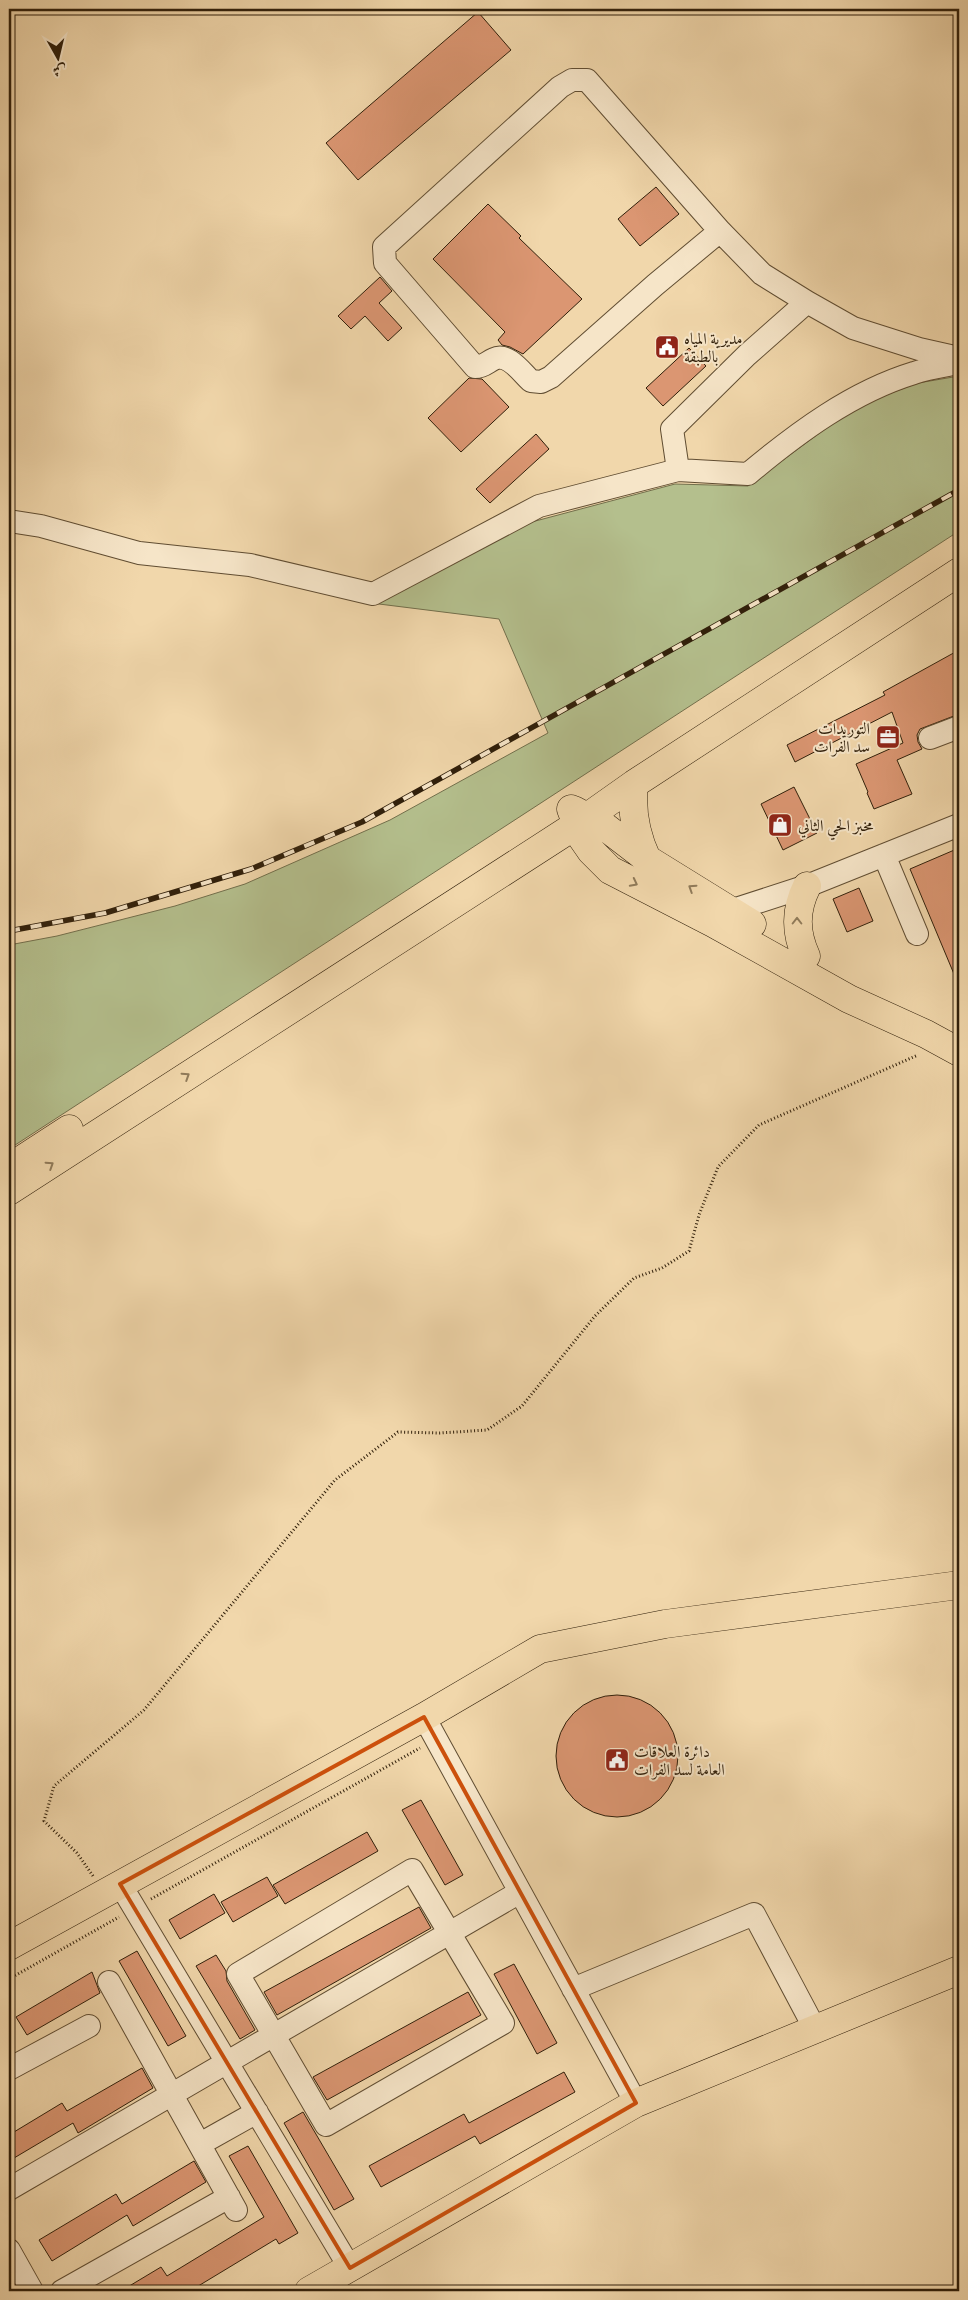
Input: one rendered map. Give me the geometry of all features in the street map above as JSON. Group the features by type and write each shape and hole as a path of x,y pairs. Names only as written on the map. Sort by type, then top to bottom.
{"main road":[{"path":"9,1191 533,853 579,817 959,551"},
{"path":"9,1168 634,784 959,572"},
{"path":"634,784 632,815 640,845 647,859"},
{"path":"579,817 647,859 721,917 849,999 943,1044"},
{"path":"579,817 591,852 610,870"},
{"path":"533,853 549,851 573,854 596,862 610,870 721,917 806,956 943,1044"},
{"path":"806,956 801,945 797,921 801,897 807,886"},
{"path":"9,1946 112,1888 430,1728 540,1649 665,1624 959,1585"},
{"path":"309,2291 636,2103 959,1970"}],"street":[{"path":"720,231 655,285 551,377 541,382 531,381 507,359 502,357 496,358 481,367 475,367 385,263 383,255 384,247 560,87 572,80 587,80 720,231 762,274 853,328 919,349 959,358"},
{"path":"678,470 672,430 747,356 807,302"},
{"path":"9,521 40,526 138,553 250,565 373,594 539,506 678,470 748,474 782,446 848,401 914,372 959,363"},
{"path":"930,738 959,728"},
{"path":"721,917 959,827"},
{"path":"884,855 917,934"},
{"path":"430,1728 636,2103"},
{"path":"412,1870 503,2023 326,2125 274,2035 238,1974 412,1870"},
{"path":"112,1888 135,1908 350,2268"},
{"path":"9,2189 520,1892"},
{"path":"573,1988 754,1914 815,2029"},
{"path":"62,2291 233,2203 109,1982"},
{"path":"9,2069 89,2026"},
{"path":"200,2144 257,2112"},
{"path":"9,2250 32,2291"}],"path":[{"path":"112,1888 44,1821 54,1786 144,1710 335,1480 398,1432 440,1433 487,1430 522,1406 595,1316 634,1278 662,1268 689,1251 699,1215 718,1167 759,1125 943,1044"},
{"path":"9,1978 135,1908 430,1728"}],"highlighted area":[{"path":"424,1717 636,2103 350,2268 120,1884"}],"green space":[{"path":"959,376 959,531 9,1149 9,945 57,936 175,906 245,884 390,820 548,733 499,619 371,603 494,532 675,484 748,486 841,417 883,396 918,383"}],"building":[{"path":"478,12 511,50 358,180 326,143"},
{"path":"656,187 679,214 640,246 618,219"},
{"path":"488,204 521,236 519,238 582,299 523,354 502,345 498,340 505,332 433,259"},
{"path":"380,277 392,291 379,303 402,328 388,341 365,316 351,329 338,316"},
{"path":"689,348 706,366 663,406 646,388"},
{"path":"469,378 482,379 509,407 461,452 428,418"},
{"path":"536,434 549,449 490,503 476,489"},
{"path":"959,650 959,714 920,729 917,735 922,749 897,760 912,794 874,809 856,764 903,743 892,712 795,762 787,745 885,695 883,692"},
{"path":"794,787 817,833 783,850 761,804"},
{"path":"959,848 959,986 910,869"},
{"path":"859,888 873,921 847,932 833,899"},
{"name":"دائرة العلاقات العامة لسد الفرات","path":"617,1695 629,1696 640,1700 651,1705 660,1713 668,1722 673,1733 677,1744 677,1768 673,1779 668,1790 660,1799 651,1807 640,1812 629,1816 617,1817 605,1816 594,1812 583,1807 574,1799 566,1790 561,1779 557,1768 556,1756 557,1744 561,1733 566,1722 574,1713 583,1705 594,1700 605,1696"},
{"path":"421,1800 463,1875 445,1885 402,1810"},
{"path":"367,1832 378,1851 285,1904 273,1885"},
{"path":"267,1877 278,1896 233,1922 221,1902"},
{"path":"214,1894 225,1913 180,1939 169,1920"},
{"path":"419,1907 431,1928 277,2015 264,1992"},
{"path":"137,1951 186,2036 168,2046 119,1961"},
{"path":"216,1955 226,1971 227,1981 255,2030 240,2039 196,1966"},
{"path":"514,1964 557,2043 537,2054 494,1974"},
{"path":"92,1972 100,1993 27,2035 16,2017"},
{"path":"468,1992 481,2015 327,2100 313,2077"},
{"path":"142,2068 153,2088 78,2133 73,2123 9,2161 9,2135 62,2103 67,2111"},
{"path":"564,2072 575,2092 480,2144 475,2136 381,2187 369,2166 464,2114 469,2123"},
{"path":"303,2112 354,2199 334,2210 284,2123"},
{"path":"248,2146 298,2233 279,2244 276,2239 190,2291 121,2291 161,2267 167,2276 264,2217 229,2156"},
{"path":"194,2161 206,2182 133,2226 127,2215 52,2261 39,2240 116,2194 122,2204"}],"railway":[{"path":"9,931 105,913 251,869 362,822 959,490"}],"place":[{"name":"مديرية المياه بالطبقة","path":"667,347"},
{"name":"التوريدات سد الفرات","path":"888,737"},
{"name":"مخبز الحي الثاني","path":"780,825"},
{"name":"دائرة العلاقات العامة لسد الفرات","path":"617,1760"}]}
